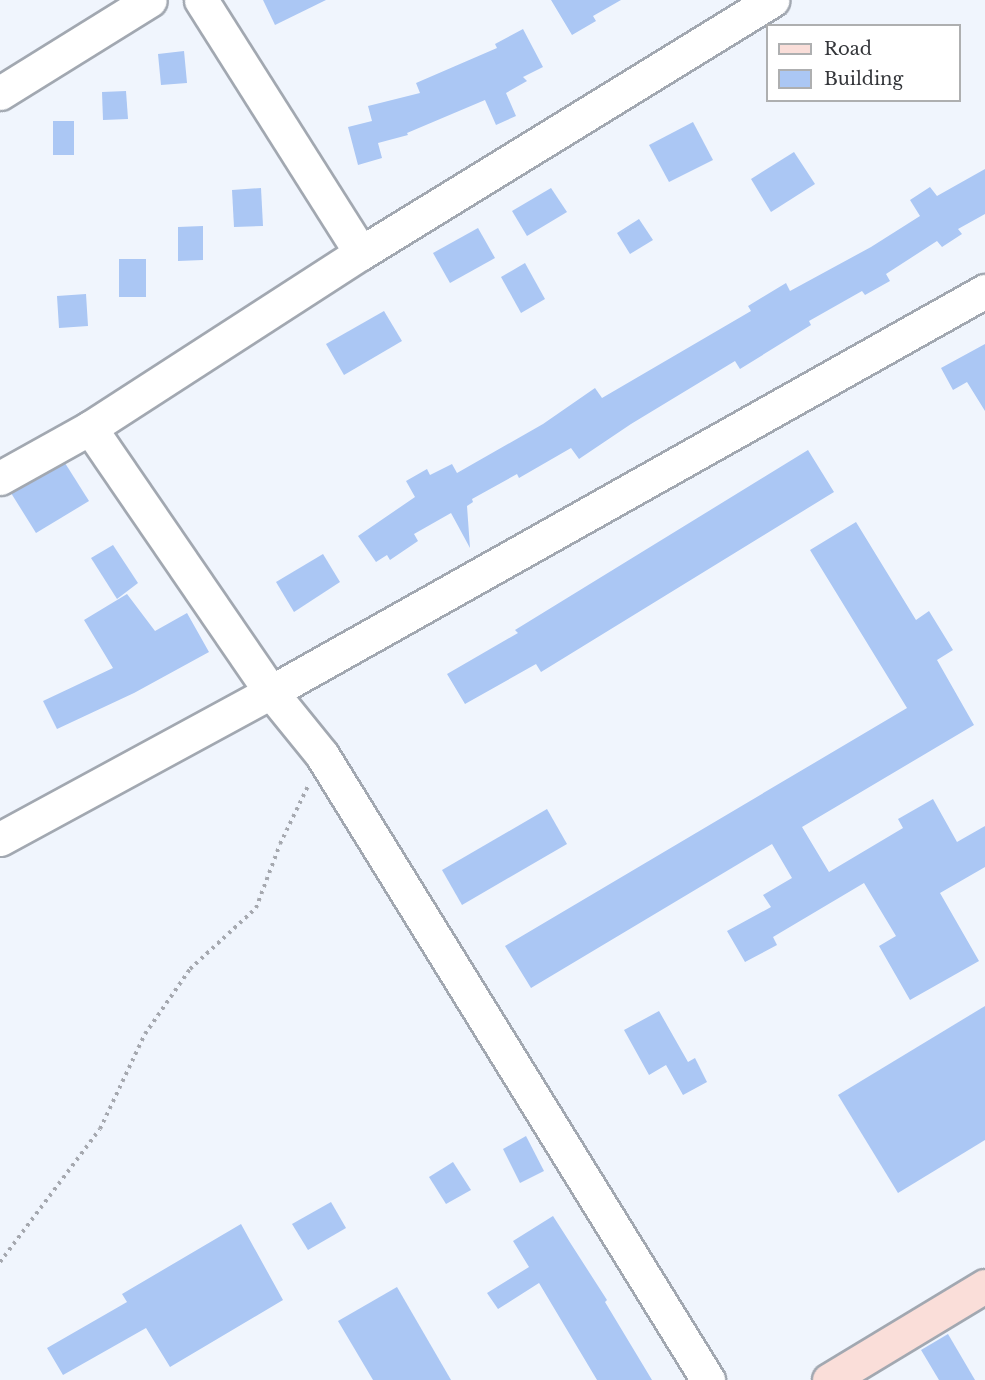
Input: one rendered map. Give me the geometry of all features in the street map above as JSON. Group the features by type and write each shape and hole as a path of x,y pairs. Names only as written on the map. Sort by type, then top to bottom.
{"main road":[{"path":"829,1380 985,1286"}],"street":[{"path":"0,93 150,0"},
{"path":"201,0 361,253"},
{"path":"0,478 90,428 361,253 772,0"},
{"path":"0,839 271,692 985,291"},
{"path":"90,428 271,692 322,755 708,1380"}],"path":[{"path":"0,1262 100,1129 145,1034 190,969 256,908 280,844 322,755"}],"building":[{"path":"263,0 326,0 275,25"},
{"path":"551,0 621,0 593,16 596,21 572,35"},
{"path":"523,29 543,67 523,77 527,81 506,93 516,116 496,125 485,100 407,133 408,135 378,143 382,158 358,165 348,127 372,121 368,106 420,93 416,83 497,48 495,44"},
{"path":"184,51 187,83 161,85 158,54"},
{"path":"126,91 128,119 103,120 102,92"},
{"path":"53,121 74,121 74,155 53,155"},
{"path":"693,122 713,160 669,182 649,145"},
{"path":"794,152 815,184 771,212 751,179"},
{"path":"985,169 985,214 958,229 962,234 942,247 937,241 886,274 890,281 865,295 862,291 809,321 811,325 740,369 735,361 631,424 579,459 571,448 519,478 517,474 472,499 473,502 467,506 470,548 451,513 414,534 418,541 390,560 387,555 376,562 358,536 415,497 406,481 427,469 430,475 452,464 457,473 543,424 595,388 602,398 751,311 748,306 786,283 790,291 871,247 920,216 910,200 930,187 937,196"},
{"path":"261,188 263,226 234,227 232,190"},
{"path":"551,188 567,212 527,236 512,211"},
{"path":"639,219 653,240 630,254 617,233"},
{"path":"203,226 203,260 178,261 178,227"},
{"path":"478,228 495,258 450,283 433,253"},
{"path":"119,259 146,259 146,297 119,297"},
{"path":"525,263 545,299 521,313 501,277"},
{"path":"86,294 88,326 59,328 57,296"},
{"path":"384,311 402,341 344,375 326,344"},
{"path":"985,344 985,411 967,382 953,390 941,368"},
{"path":"808,450 834,492 541,672 536,664 465,704 447,674 518,633 515,630"},
{"path":"65,463 89,501 36,533 11,493"},
{"path":"856,522 916,620 929,611 953,650 937,660 974,725 802,827 829,872 903,828 898,819 933,799 957,842 985,826 985,867 940,893 979,961 910,1000 879,946 896,936 864,883 773,937 777,945 745,962 727,931 771,907 763,895 792,878 772,844 531,988 505,946 907,708 810,550"},
{"path":"113,545 138,583 117,599 91,558"},
{"path":"323,554 340,582 294,612 276,582"},
{"path":"127,594 155,631 187,613 209,652 134,693 57,729 43,701 113,668 84,620"},
{"path":"547,809 567,844 462,905 442,870"},
{"path":"985,1006 985,1140 898,1193 838,1095"},
{"path":"659,1011 688,1062 695,1058 707,1082 683,1095 666,1065 649,1075 624,1030"},
{"path":"526,1136 544,1171 520,1183 503,1149"},
{"path":"453,1162 471,1190 446,1204 429,1177"},
{"path":"331,1202 346,1228 308,1250 292,1224"},
{"path":"553,1216 607,1300 605,1302 652,1380 597,1380 539,1283 498,1309 487,1293 529,1267 513,1241"},
{"path":"241,1224 283,1300 170,1367 146,1328 63,1375 47,1348 127,1302 122,1294"},
{"path":"397,1287 451,1380 373,1380 338,1321"},
{"path":"948,1334 975,1380 939,1380 921,1350"}]}
